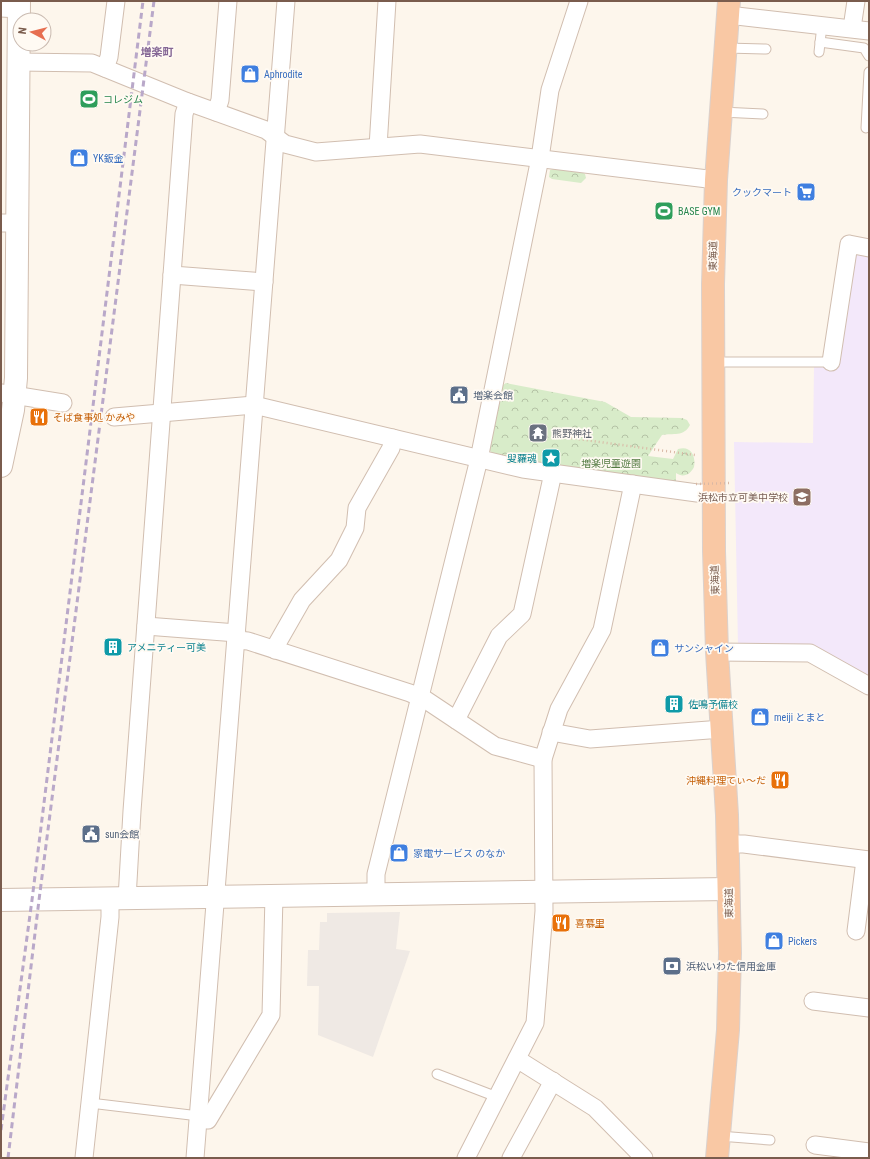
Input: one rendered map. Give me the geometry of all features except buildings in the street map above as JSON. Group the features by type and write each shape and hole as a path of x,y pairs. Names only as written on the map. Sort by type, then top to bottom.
{"highway":[{"name":"東海道","path":"717,1158 729,1004 727,844 717,652 714,487 713,249 716,180 728,8"}],"street":[{"path":"105,68 109,57 116,1"},
{"path":"216,112 220,100 228,1"},
{"path":"195,1158 286,1"},
{"path":"378,147 387,1"},
{"path":"376,894 376,874 479,459 540,158 550,90 579,1"},
{"path":"852,28 856,1"},
{"path":"1,466 8,394 9,223 18,62 13,6"},
{"path":"728,8 822,25 869,31"},
{"path":"18,62 92,63 188,102 266,130 284,144 316,152 420,144 716,180"},
{"path":"84,1158 110,917 127,880 184,114 188,102"},
{"path":"831,362 849,244 869,248"},
{"path":"172,275 264,282"},
{"path":"8,394 63,403"},
{"path":"114,417 254,405 523,469 697,494 714,487"},
{"path":"275,650 302,600 339,560 355,528 357,508 391,448 394,438"},
{"path":"456,720 499,636 522,614 553,473"},
{"path":"466,1158 535,1023 545,892 543,759 559,709 602,630 633,484"},
{"path":"146,626 236,636 420,697 495,746 543,759"},
{"path":"717,652 810,653 869,686"},
{"path":"551,732 590,739 722,729"},
{"path":"727,844 744,844 867,860 856,931"},
{"path":"1,900 728,889"},
{"path":"199,1118 208,1120 271,1015 274,896"},
{"path":"813,1001 869,1008"},
{"path":"517,1059 595,1108 644,1158"},
{"path":"511,1158 553,1081"},
{"path":"815,1145 869,1152"}],"lane":[{"path":"819,52 822,25"},
{"path":"820,42 858,46 864,48 869,56"},
{"path":"726,48 766,50"},
{"path":"866,128 869,72"},
{"path":"721,112 763,114"},
{"path":"713,362 831,362"},
{"path":"437,1074 497,1097"},
{"path":"90,1103 199,1118"},
{"path":"719,1136 770,1140"}],"path":[{"path":"563,437 699,456"}],"shaded area":[{"name":"浜松市立可美中学校","path":"852,254 869,257 869,679 844,666 738,646 734,442 813,443 814,366 835,366"},
{"path":"400,912 396,949 410,951 373,1057 318,1035 319,986 307,986 308,950 319,950 320,922 327,922 327,913"}],"green space":[{"path":"554,169 581,172 585,174 586,178 581,183 552,179 549,177 550,170"},
{"name":"増楽児童遊園","path":"506,383 605,402 631,417 682,418 687,420 690,425 688,429 678,434 662,435 648,456 673,459 678,449 683,448 692,452 694,467 686,475 679,475 676,473 676,484 524,463 492,453 488,448 500,387"}],"railway":[{"path":"1,1130 32,900 143,1"},
{"path":"8,1158 39,900 154,1"}],"place":[{"name":"Aphrodite","path":"250,74"},
{"name":"コレジム","path":"89,99"},
{"name":"YK鈑金","path":"79,158"},
{"name":"クックマート","path":"806,192"},
{"name":"BASE GYM","path":"664,211"},
{"name":"増楽会館","path":"459,395"},
{"name":"そば食事処 かみや","path":"39,417"},
{"name":"熊野神社","path":"538,433"},
{"name":"叟蘿魂","path":"551,458"},
{"name":"浜松市立可美中学校","path":"802,497"},
{"name":"アメニティー可美","path":"113,647"},
{"name":"サンシャイン","path":"660,648"},
{"name":"佐鳴予備校","path":"674,704"},
{"name":"meiji とまと","path":"760,717"},
{"name":"沖縄料理てぃ〜だ","path":"780,780"},
{"name":"sun会館","path":"91,834"},
{"name":"家電サービス のなか","path":"399,853"},
{"name":"喜慕里","path":"561,923"},
{"name":"Pickers","path":"774,941"},
{"name":"浜松いわた信用金庫","path":"672,966"}],"district":[{"name":"増楽町","path":"157,52"}]}
